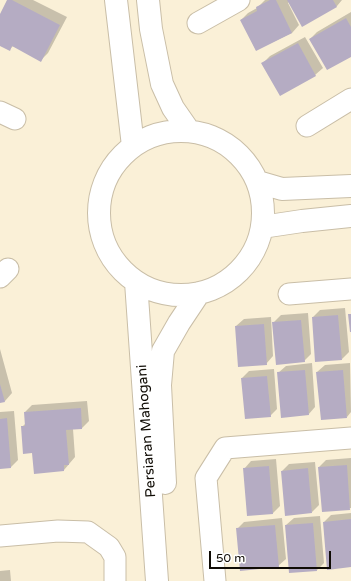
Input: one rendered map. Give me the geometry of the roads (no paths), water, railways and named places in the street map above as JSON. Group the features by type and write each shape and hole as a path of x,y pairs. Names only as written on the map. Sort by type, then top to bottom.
{"main road":[{"path":"116,0 134,146"},
{"path":"148,0 151,29 162,84 173,108 189,131"},
{"path":"189,131 211,136 231,147 246,163 258,182 263,205 262,228 258,243 251,257 229,280 215,288 200,293 183,295 167,294 136,282 116,264 103,241 99,215 102,188 114,164 134,146 160,134 189,131"},
{"path":"258,182 282,189 351,186"},
{"path":"262,228 302,221 351,216"},
{"name":"Persiaran Mahogani","path":"136,282 157,581"},
{"name":"Persiaran Mahogani","path":"170,581 160,385 161,371 164,351 179,323 200,293"}],"street":[{"path":"198,23 239,0"},
{"path":"306,126 351,99"},
{"path":"289,294 351,289"},
{"path":"215,581 206,478 214,467 224,448 351,438"},
{"path":"0,536 58,531 88,532 109,547 116,557 116,581"}]}
